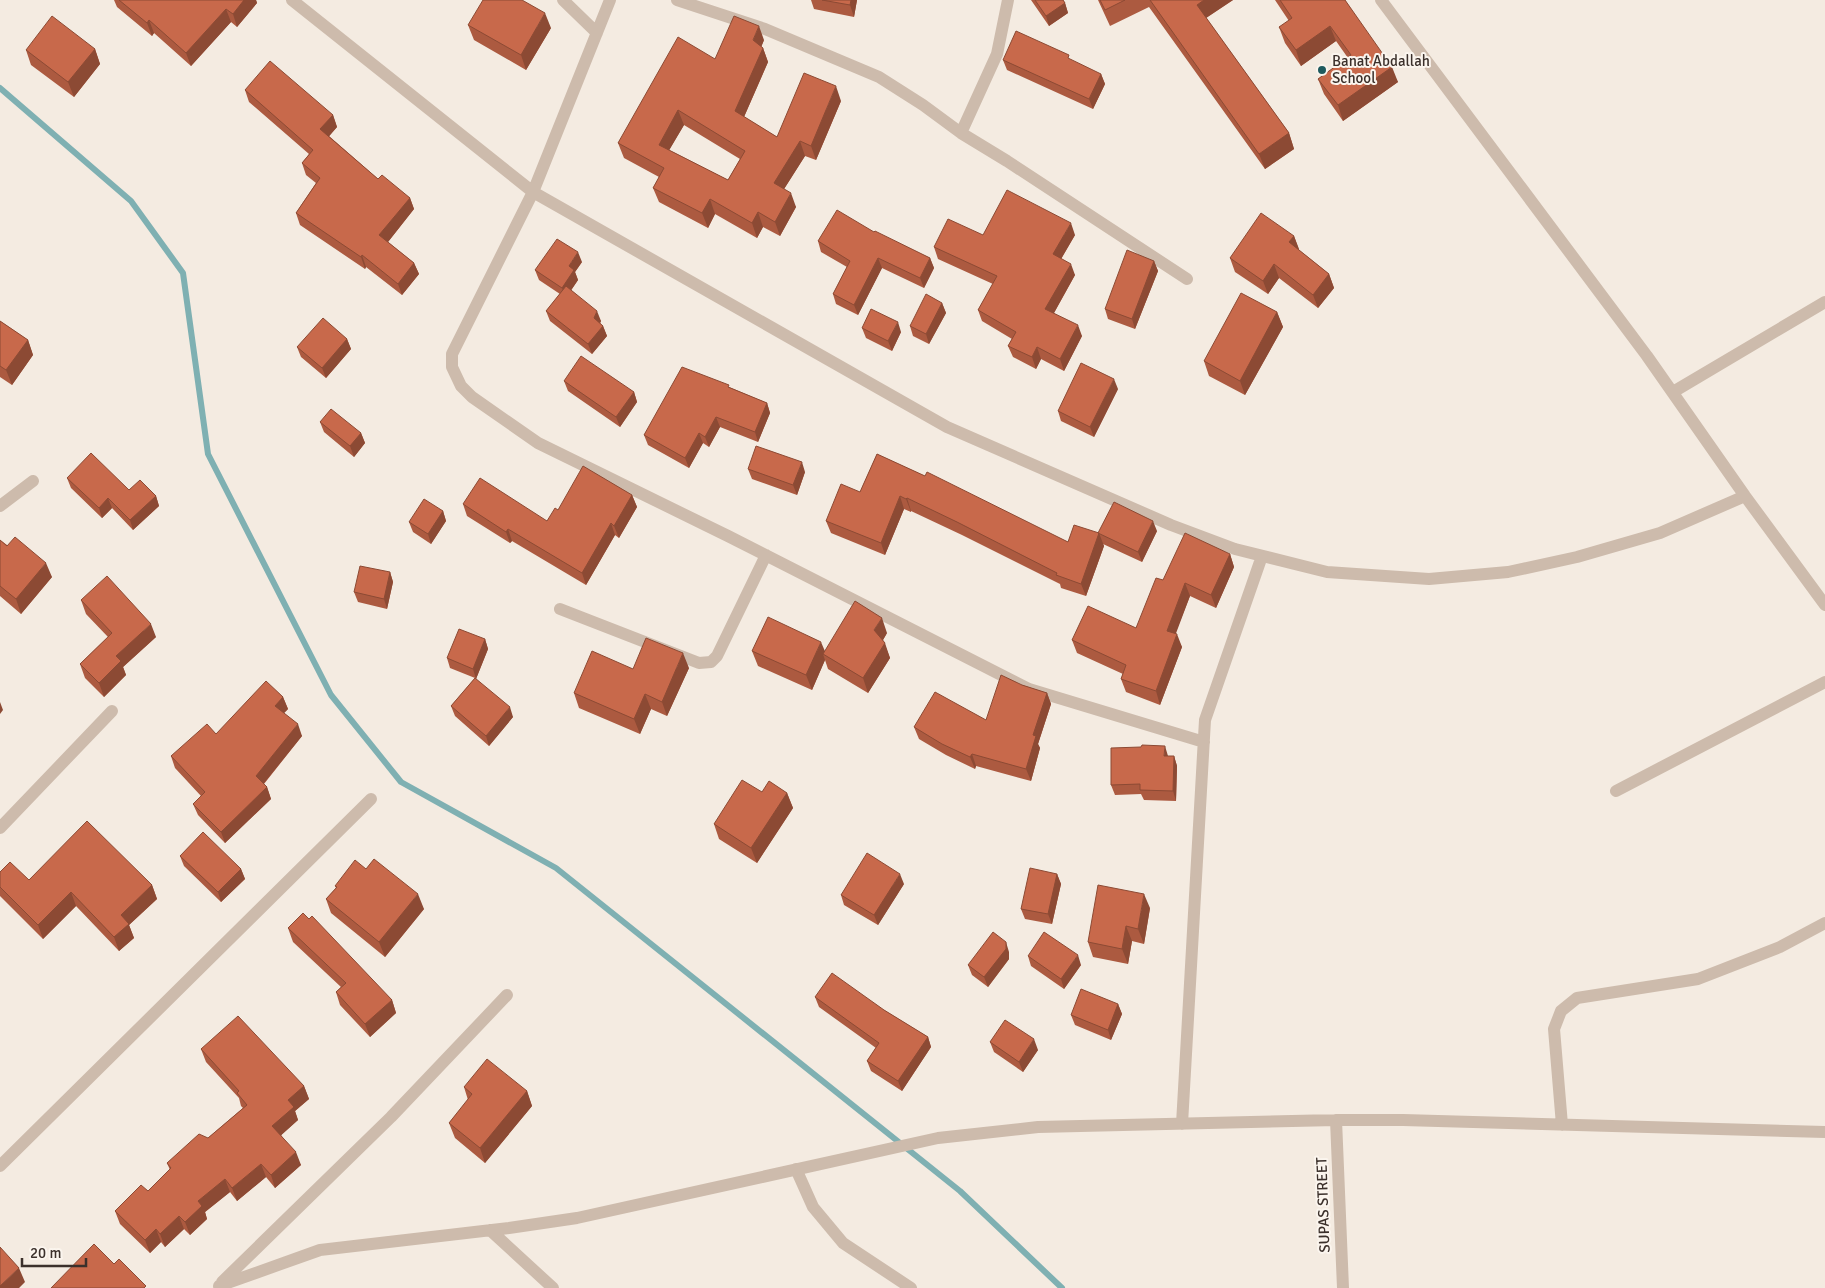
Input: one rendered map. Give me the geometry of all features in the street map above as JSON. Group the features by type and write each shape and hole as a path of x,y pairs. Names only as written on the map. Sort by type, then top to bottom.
{"street":[{"path":"292,0 533,192 948,427 1171,525 1235,549 1327,572 1429,580 1508,572 1576,557 1660,533 1745,496"},
{"path":"563,0 596,33"},
{"path":"610,0 533,192 452,354 452,367 461,386 472,397 538,443 766,555 1029,689 1204,742"},
{"path":"677,0 765,29 879,77 923,105 960,133 1008,161 1187,279"},
{"path":"960,133 997,54 1008,0"},
{"path":"1382,0 1672,392 1825,605"},
{"path":"1672,392 1825,302"},
{"path":"0,506 33,482"},
{"path":"560,609 700,663 711,662 717,656 766,555"},
{"path":"1182,1124 1206,720 1262,556"},
{"path":"1616,791 1825,682"},
{"path":"0,828 112,711"},
{"path":"0,1166 371,799"},
{"path":"1562,1125 1554,1029 1560,1011 1577,998 1698,979 1780,947 1825,923"},
{"path":"219,1287 391,1116 507,995"},
{"name":"SUPAS STREET","path":"1336,1120 1343,1288"},
{"path":"219,1287 320,1250 578,1218 938,1138 1038,1127 1403,1120 1825,1132"},
{"path":"796,1169 813,1207 843,1243 911,1288"},
{"path":"490,1230 553,1288"}],"building":[{"path":"119,0 244,0 233,14 226,9 186,53 149,20 147,23"},
{"path":"483,0 522,0 545,13 521,55 468,25"},
{"path":"822,0 851,0 850,5"},
{"path":"1035,0 1063,0 1065,3 1046,16"},
{"path":"1100,0 1125,0 1105,10"},
{"path":"1150,0 1204,0 1197,5 1289,133 1259,154"},
{"path":"1280,0 1345,0 1392,67 1338,105 1318,79 1351,55 1330,26 1296,50 1279,27 1292,18"},
{"path":"52,16 95,49 68,82 26,50"},
{"path":"734,16 759,26 753,40 763,48 735,111 777,137 804,73 836,86 811,146 800,141 774,183 791,193 775,222 758,212 752,223 710,199 702,213 653,188 664,168 618,143 678,37 715,59","holes":["678,110 745,151 728,180 659,145"]},
{"path":"1016,31 1069,55 1068,58 1101,74 1089,99 1003,60"},
{"path":"270,61 333,115 320,129 378,179 382,175 410,198 379,235 414,263 398,284 362,255 361,257 296,213 320,178 302,163 313,150 245,90"},
{"path":"1007,190 1071,223 1053,254 1071,264 1045,309 1078,325 1060,359 1037,347 1032,357 1008,346 1016,332 978,310 997,276 934,247 948,219 983,235"},
{"path":"837,210 874,232 930,258 920,278 878,258 854,305 833,294 850,261 818,241"},
{"path":"1261,213 1294,236 1289,242 1329,274 1313,295 1274,264 1263,281 1230,258"},
{"path":"557,239 578,252 569,266 574,270 562,288 535,270"},
{"path":"1127,250 1154,261 1132,319 1105,309"},
{"path":"566,286 597,311 594,318 603,326 588,344 546,311"},
{"path":"1241,293 1277,312 1240,381 1204,361"},
{"path":"926,294 942,303 926,334 910,326"},
{"path":"871,309 898,322 888,341 862,328"},
{"path":"323,318 347,339 322,368 297,347"},
{"path":"0,321 28,340 6,370 0,366"},
{"path":"581,356 634,392 616,417 564,381"},
{"path":"1081,363 1114,379 1090,427 1058,411"},
{"path":"682,367 729,385 728,387 767,403 755,432 716,417 705,437 699,433 685,458 644,435"},
{"path":"331,409 361,433 350,446 320,422"},
{"path":"756,446 802,462 793,485 748,469"},
{"path":"91,453 129,490 140,480 156,496 130,520 108,498 99,508 67,478"},
{"path":"877,454 925,476 927,472 1068,542 1074,525 1099,533 1081,584 1056,575 1057,573 957,522 900,496 881,543 826,521 841,484 860,492"},
{"path":"583,466 632,495 614,526 611,523 582,573 508,529 506,532 463,504 480,478 547,521 555,508 558,510"},
{"path":"424,499 443,511 428,534 409,522"},
{"path":"1114,502 1153,521 1138,552 1098,533"},
{"path":"1185,533 1230,554 1211,595 1185,583 1167,631 1177,634 1156,691 1121,679 1126,665 1072,640 1088,606 1136,628 1156,578 1163,580"},
{"path":"15,537 46,563 16,599 0,586 0,540 7,546"},
{"path":"360,566 390,572 384,599 354,592"},
{"path":"107,576 151,624 116,656 121,661 99,683 80,664 112,633 81,600"},
{"path":"855,601 882,618 874,630 885,643 863,678 823,654"},
{"path":"768,617 821,642 806,675 752,651"},
{"path":"459,629 485,639 473,669 447,658"},
{"path":"646,638 683,653 662,702 645,694 634,719 574,693 592,651 633,669"},
{"path":"1001,675 1022,685 1047,693 1033,735 1036,736 1026,769 972,754 970,757 942,744 914,727 935,692 986,720"},
{"path":"475,678 510,707 486,736 451,706"},
{"path":"266,681 283,697 275,706 298,724 256,776 267,787 221,832 193,804 205,792 171,756 207,724 216,734"},
{"path":"1142,745 1165,746 1164,756 1174,756 1173,791 1140,790 1140,784 1111,785 1111,748 1141,747"},
{"path":"742,780 762,792 769,781 787,793 751,848 714,824"},
{"path":"87,821 152,885 121,915 129,924 114,937 71,892 38,925 0,887 0,872 10,862 29,880"},
{"path":"203,832 241,869 218,892 180,856"},
{"path":"867,853 900,874 874,915 841,895"},
{"path":"374,859 418,894 379,942 326,899 337,887 335,886 355,860 366,869"},
{"path":"1030,868 1057,874 1048,914 1021,909"},
{"path":"1098,885 1144,894 1138,929 1126,926 1122,949 1088,942"},
{"path":"303,913 309,919 312,916 392,1000 365,1024 336,992 346,983 288,928"},
{"path":"993,932 1006,942 1006,949 984,977 968,965"},
{"path":"1044,932 1078,955 1061,979 1028,956"},
{"path":"832,973 884,1010 928,1037 898,1081 867,1061 879,1043 815,997"},
{"path":"1081,989 1118,1004 1108,1030 1071,1015"},
{"path":"238,1016 304,1086 288,1100 294,1107 272,1126 296,1152 271,1175 261,1164 232,1188 225,1179 198,1201 202,1206 185,1222 179,1216 160,1234 156,1229 145,1240 115,1211 141,1185 148,1191 171,1168 167,1163 199,1134 208,1138 247,1105 237,1093 239,1091 201,1049"},
{"path":"1005,1020 1034,1039 1019,1062 990,1042"},
{"path":"487,1059 527,1091 480,1148 449,1123 472,1094 464,1087"},
{"path":"94,1244 114,1264 119,1259 146,1286 144,1288 51,1288"},
{"path":"0,1247 19,1268 0,1286"}],"waterway":[{"path":"0,88 131,201 183,273 208,454 331,695 401,782 556,868 960,1191 1062,1288"}],"place":[{"name":"Banat Abdallah School","path":"1322,70"}]}
